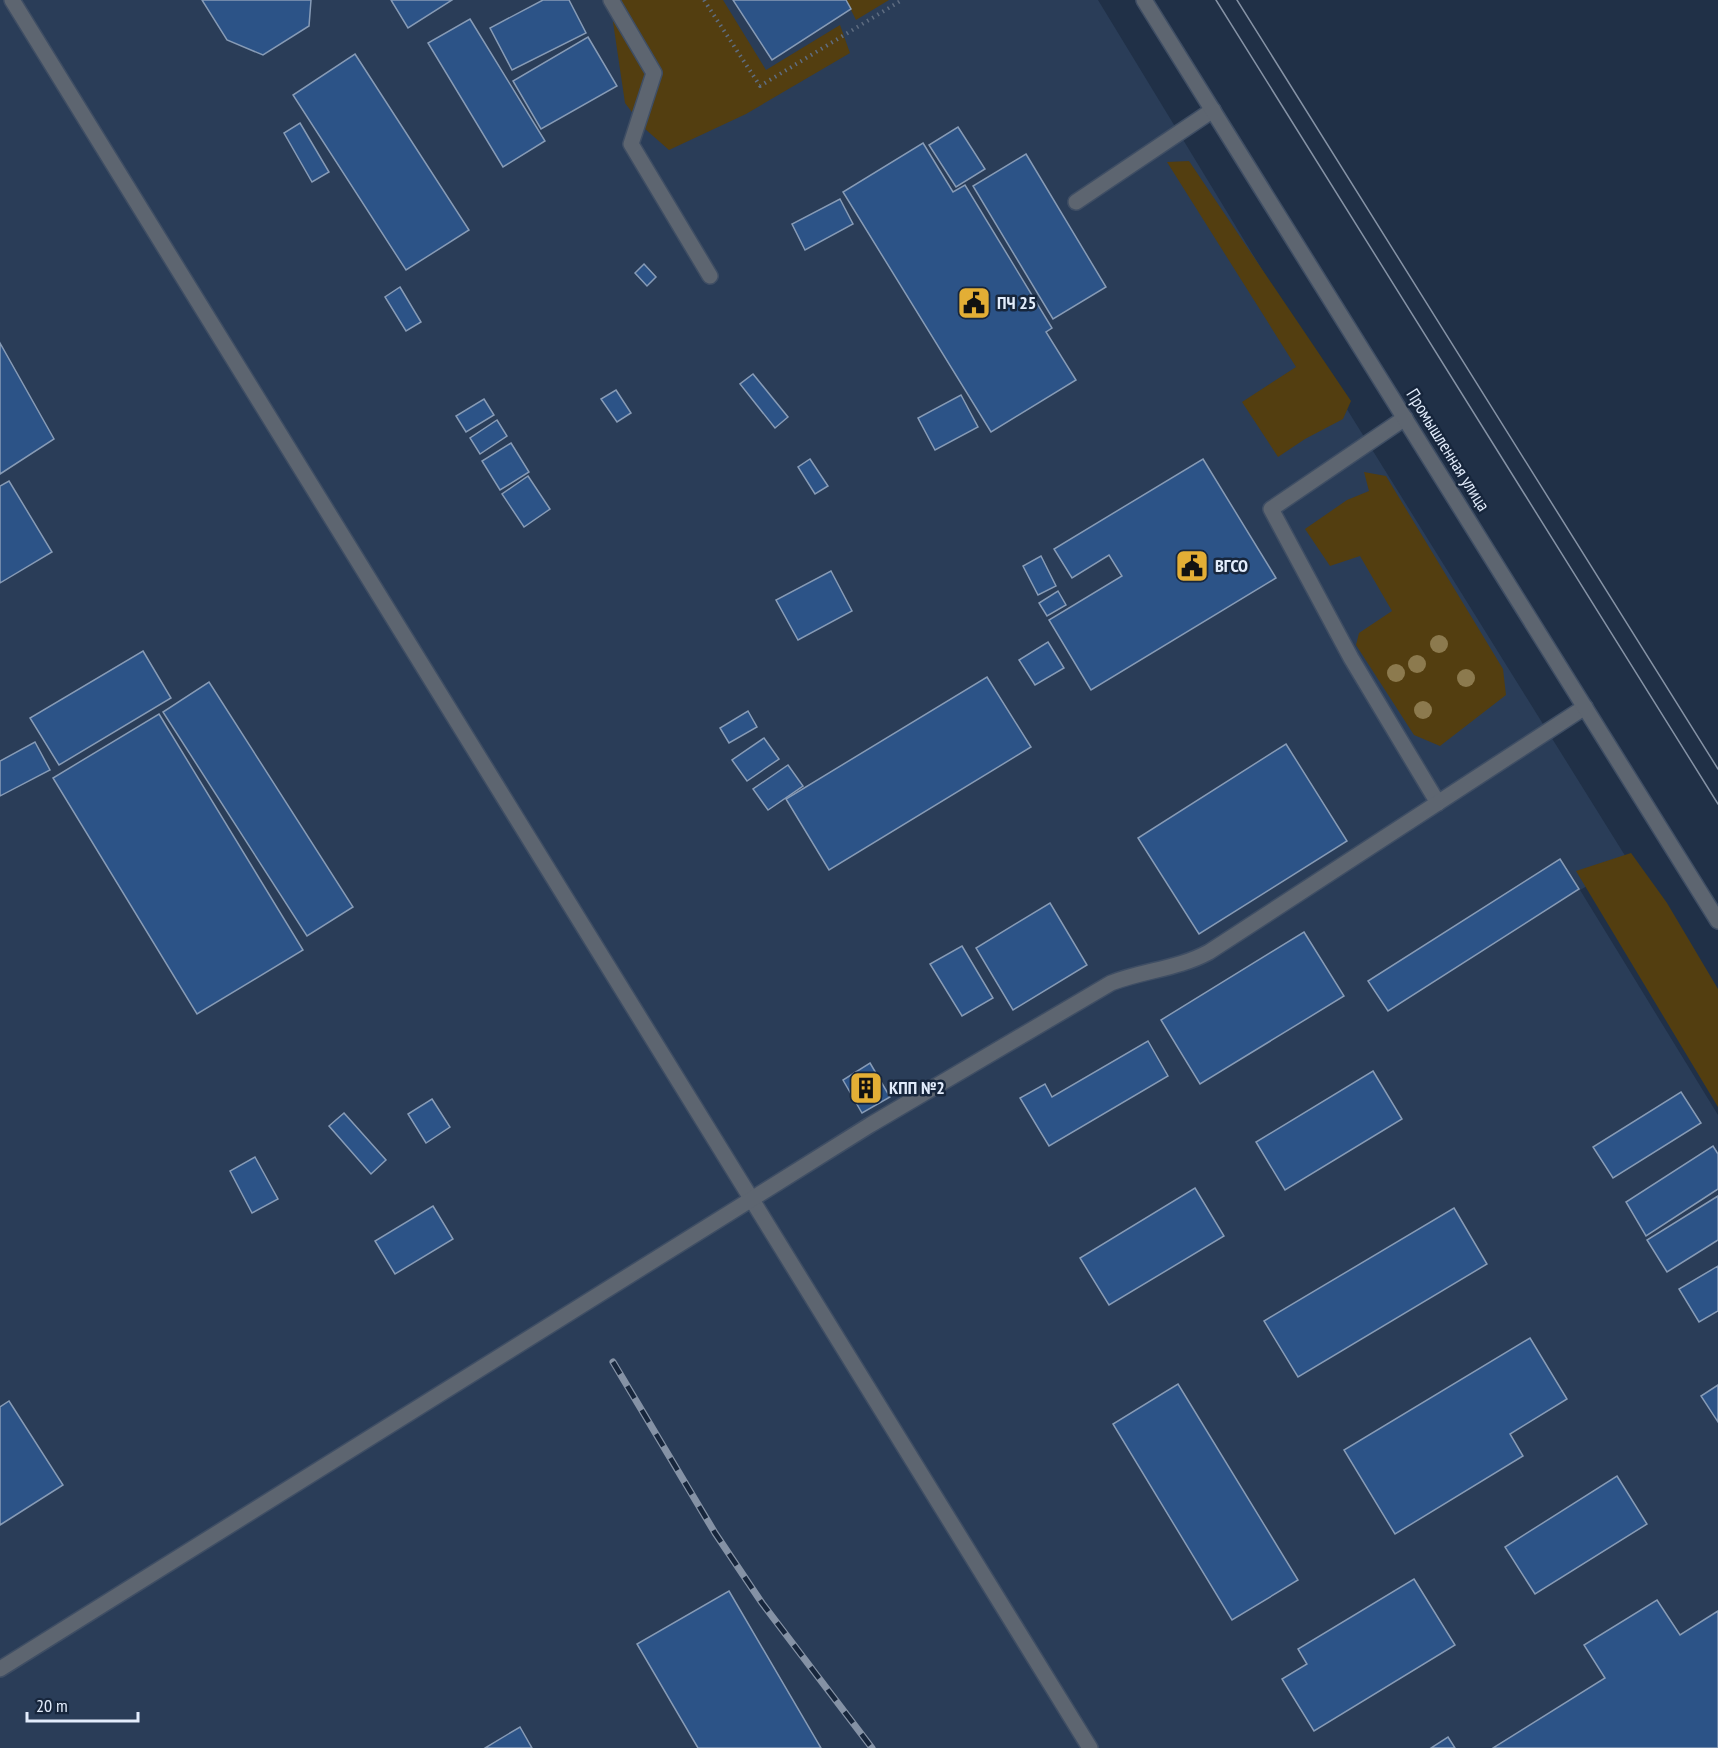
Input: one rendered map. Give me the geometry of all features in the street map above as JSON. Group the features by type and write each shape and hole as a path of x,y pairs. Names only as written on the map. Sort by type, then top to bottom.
{"street":[{"path":"12,0 1090,1748"},
{"path":"610,0 654,74 631,144 710,276"},
{"name":"Промышленная улица","path":"1144,0 1718,921"},
{"path":"1076,202 1213,110"},
{"path":"1405,418 1271,509 1351,658 1438,803"},
{"path":"0,1669 877,1121 1111,983 1130,975 1182,965 1209,952 1586,707"}],"path":[{"path":"704,0 760,86 902,0"}],"shaded area":[{"path":"0,0 1098,0 1353,419 1629,862 1580,890 1718,1115 1718,1748 0,1748"},
{"path":"615,0 723,0 766,70 840,25 850,53 746,114 669,150 644,128 625,103 613,22"},
{"path":"846,0 889,0 856,20"},
{"path":"1189,161 1351,401 1343,419 1305,439 1278,457 1242,402 1296,367 1167,162"},
{"path":"1364,472 1386,476 1503,669 1506,695 1440,746 1414,735 1356,645 1359,633 1392,611 1360,556 1330,566 1305,529 1347,500 1369,491"},
{"path":"1631,853 1667,903 1718,989 1718,1107 1576,871"}],"building":[{"path":"202,0 311,0 309,26 263,55 227,40"},
{"path":"391,0 452,0 408,28"},
{"path":"543,0 569,0 586,33 512,70 490,28"},
{"path":"733,0 846,0 851,9 772,60"},
{"path":"470,19 545,141 503,167 428,43"},
{"path":"588,37 617,86 541,129 513,81"},
{"path":"355,54 469,230 406,270 293,95"},
{"path":"300,123 329,172 312,182 284,133"},
{"path":"958,127 985,169 956,187 929,145"},
{"name":"ПЧ 25","path":"923,143 953,192 965,185 1052,328 1046,332 1076,380 991,432 843,192"},
{"path":"1026,154 1106,287 1053,319 973,186"},
{"path":"840,199 853,224 805,250 792,224"},
{"path":"644,264 656,277 647,286 635,273"},
{"path":"400,287 421,322 406,331 385,297"},
{"path":"0,343 54,439 0,474"},
{"path":"753,374 788,417 775,428 740,384"},
{"path":"616,390 631,413 617,422 601,399"},
{"path":"961,395 978,427 935,450 918,418"},
{"path":"484,399 494,415 466,432 456,416"},
{"path":"497,420 507,436 480,454 470,438"},
{"path":"511,443 529,472 500,490 482,461"},
{"path":"810,459 828,486 815,494 798,467"},
{"name":"ВГСО","path":"1203,459 1276,578 1091,690 1049,620 1122,576 1109,555 1072,578 1054,549"},
{"path":"528,476 550,509 524,527 502,494"},
{"path":"9,481 52,552 0,583 0,486"},
{"path":"1041,556 1056,586 1038,595 1023,566"},
{"path":"831,571 852,611 798,640 776,600"},
{"path":"1058,591 1066,605 1047,616 1039,603"},
{"path":"1048,642 1064,668 1035,685 1019,660"},
{"path":"143,651 171,698 59,765 30,718"},
{"path":"987,677 1031,747 829,870 786,799"},
{"path":"209,682 353,907 307,936 163,712"},
{"path":"748,711 757,727 729,743 720,728"},
{"path":"159,714 303,950 197,1014 53,778"},
{"path":"764,738 779,759 747,781 732,760"},
{"path":"35,742 50,770 0,796 0,761"},
{"path":"1286,744 1347,841 1199,934 1138,838"},
{"path":"788,765 803,786 768,810 753,789"},
{"path":"1560,859 1579,889 1388,1011 1368,981"},
{"path":"1050,903 1087,965 1013,1010 976,948"},
{"path":"1304,932 1344,996 1200,1084 1161,1020"},
{"path":"962,946 993,998 962,1016 930,964"},
{"path":"1148,1041 1168,1076 1049,1146 1020,1098 1045,1084 1052,1097"},
{"name":"КПП №2","path":"870,1063 890,1097 862,1113 843,1080"},
{"path":"1373,1071 1402,1119 1285,1190 1256,1142"},
{"path":"1681,1092 1701,1123 1613,1178 1593,1147"},
{"path":"432,1099 450,1127 426,1143 408,1114"},
{"path":"344,1113 386,1160 371,1174 329,1126"},
{"path":"1713,1146 1718,1154 1718,1189 1646,1236 1626,1202"},
{"path":"255,1157 278,1199 252,1213 230,1171"},
{"path":"1195,1188 1224,1236 1109,1305 1080,1258"},
{"path":"1718,1196 1718,1240 1667,1272 1647,1240"},
{"path":"433,1206 453,1239 395,1274 375,1241"},
{"path":"1454,1208 1487,1264 1298,1377 1264,1321"},
{"path":"1718,1266 1718,1311 1699,1322 1679,1289"},
{"path":"1530,1338 1567,1399 1510,1434 1523,1456 1395,1534 1344,1450"},
{"path":"1178,1384 1298,1580 1232,1620 1113,1424"},
{"path":"1718,1385 1718,1422 1701,1396"},
{"path":"9,1401 63,1485 0,1525 0,1407"},
{"path":"1617,1476 1647,1524 1535,1594 1505,1547"},
{"path":"1414,1579 1455,1645 1314,1731 1282,1679 1307,1664 1298,1649"},
{"path":"729,1591 821,1748 698,1748 637,1644"},
{"path":"1657,1600 1680,1635 1718,1611 1718,1748 1493,1748 1605,1678 1584,1645"},
{"path":"520,1727 532,1748 485,1748"},
{"path":"1448,1737 1455,1748 1431,1748"}],"tram line":[{"path":"1216,0 1718,804"},
{"path":"1237,0 1718,769"}],"railway":[{"path":"613,1362 715,1533 762,1603 872,1748"}],"place":[{"name":"ПЧ 25","path":"974,303"},
{"name":"ВГСО","path":"1192,566"},
{"name":"КПП №2","path":"866,1088"}]}
